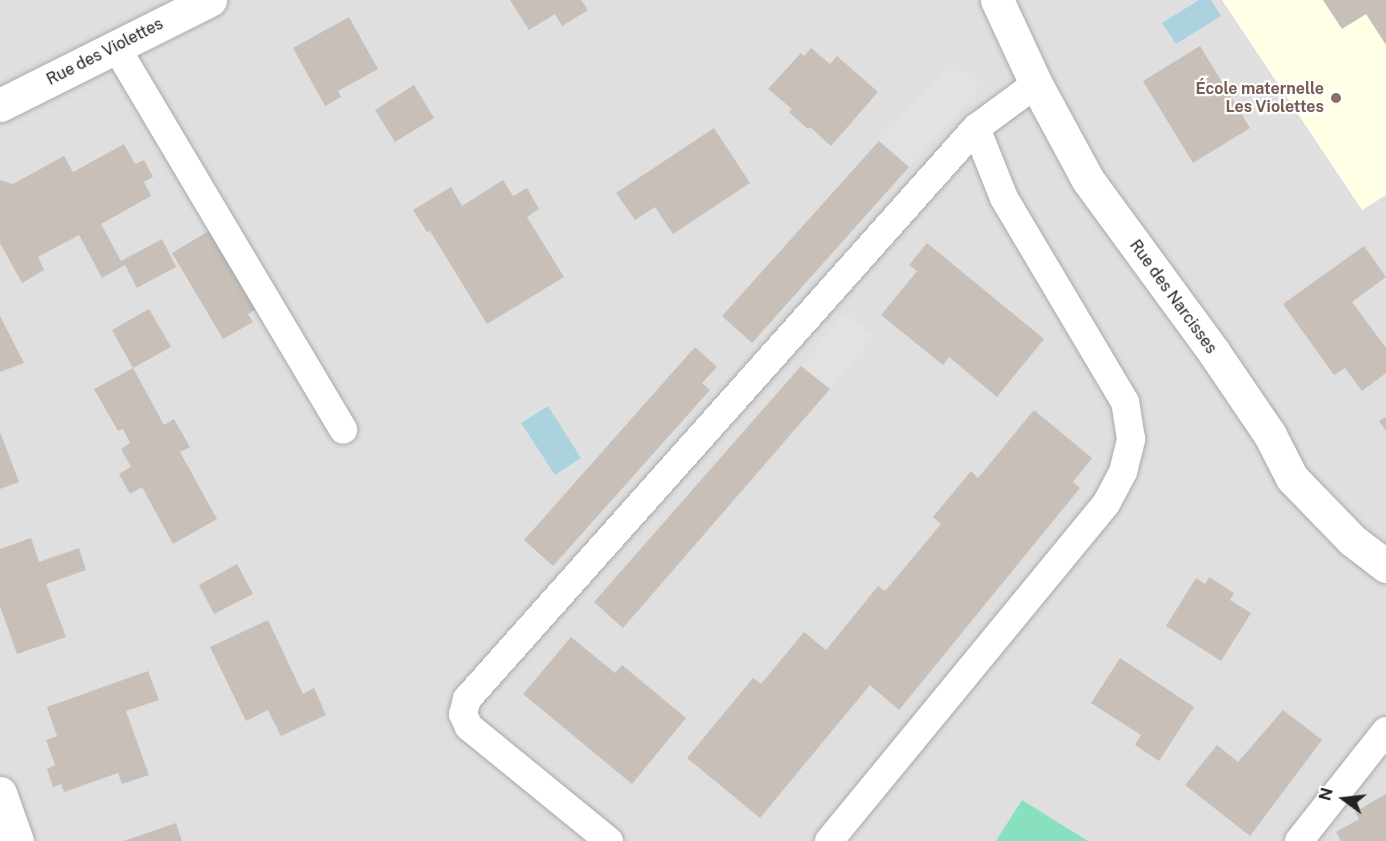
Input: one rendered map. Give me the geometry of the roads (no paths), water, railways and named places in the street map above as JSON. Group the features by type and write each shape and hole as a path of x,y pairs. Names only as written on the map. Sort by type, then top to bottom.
{"street":[{"name":"Rue des Violettes","path":"0,105 116,47 176,8 210,0"},
{"name":"Rue des Narcisses","path":"997,0 1036,84 1088,180 1213,351 1270,435 1292,478 1352,540 1386,566"},
{"path":"0,793 16,841"}],"lane":[{"path":"116,47 343,430"},
{"path":"609,841 469,727 463,714 466,699 976,128 1036,84"},
{"path":"828,841 1106,504 1123,472 1131,439 1125,402 1004,198 976,128"},
{"path":"1299,841 1386,731"}],"water":[{"path":"1199,0 1211,0 1221,16 1176,44 1162,23"},
{"path":"548,406 581,458 555,475 521,423"}],"place":[{"name":"École maternelle Les Violettes","path":"1336,98"}]}
